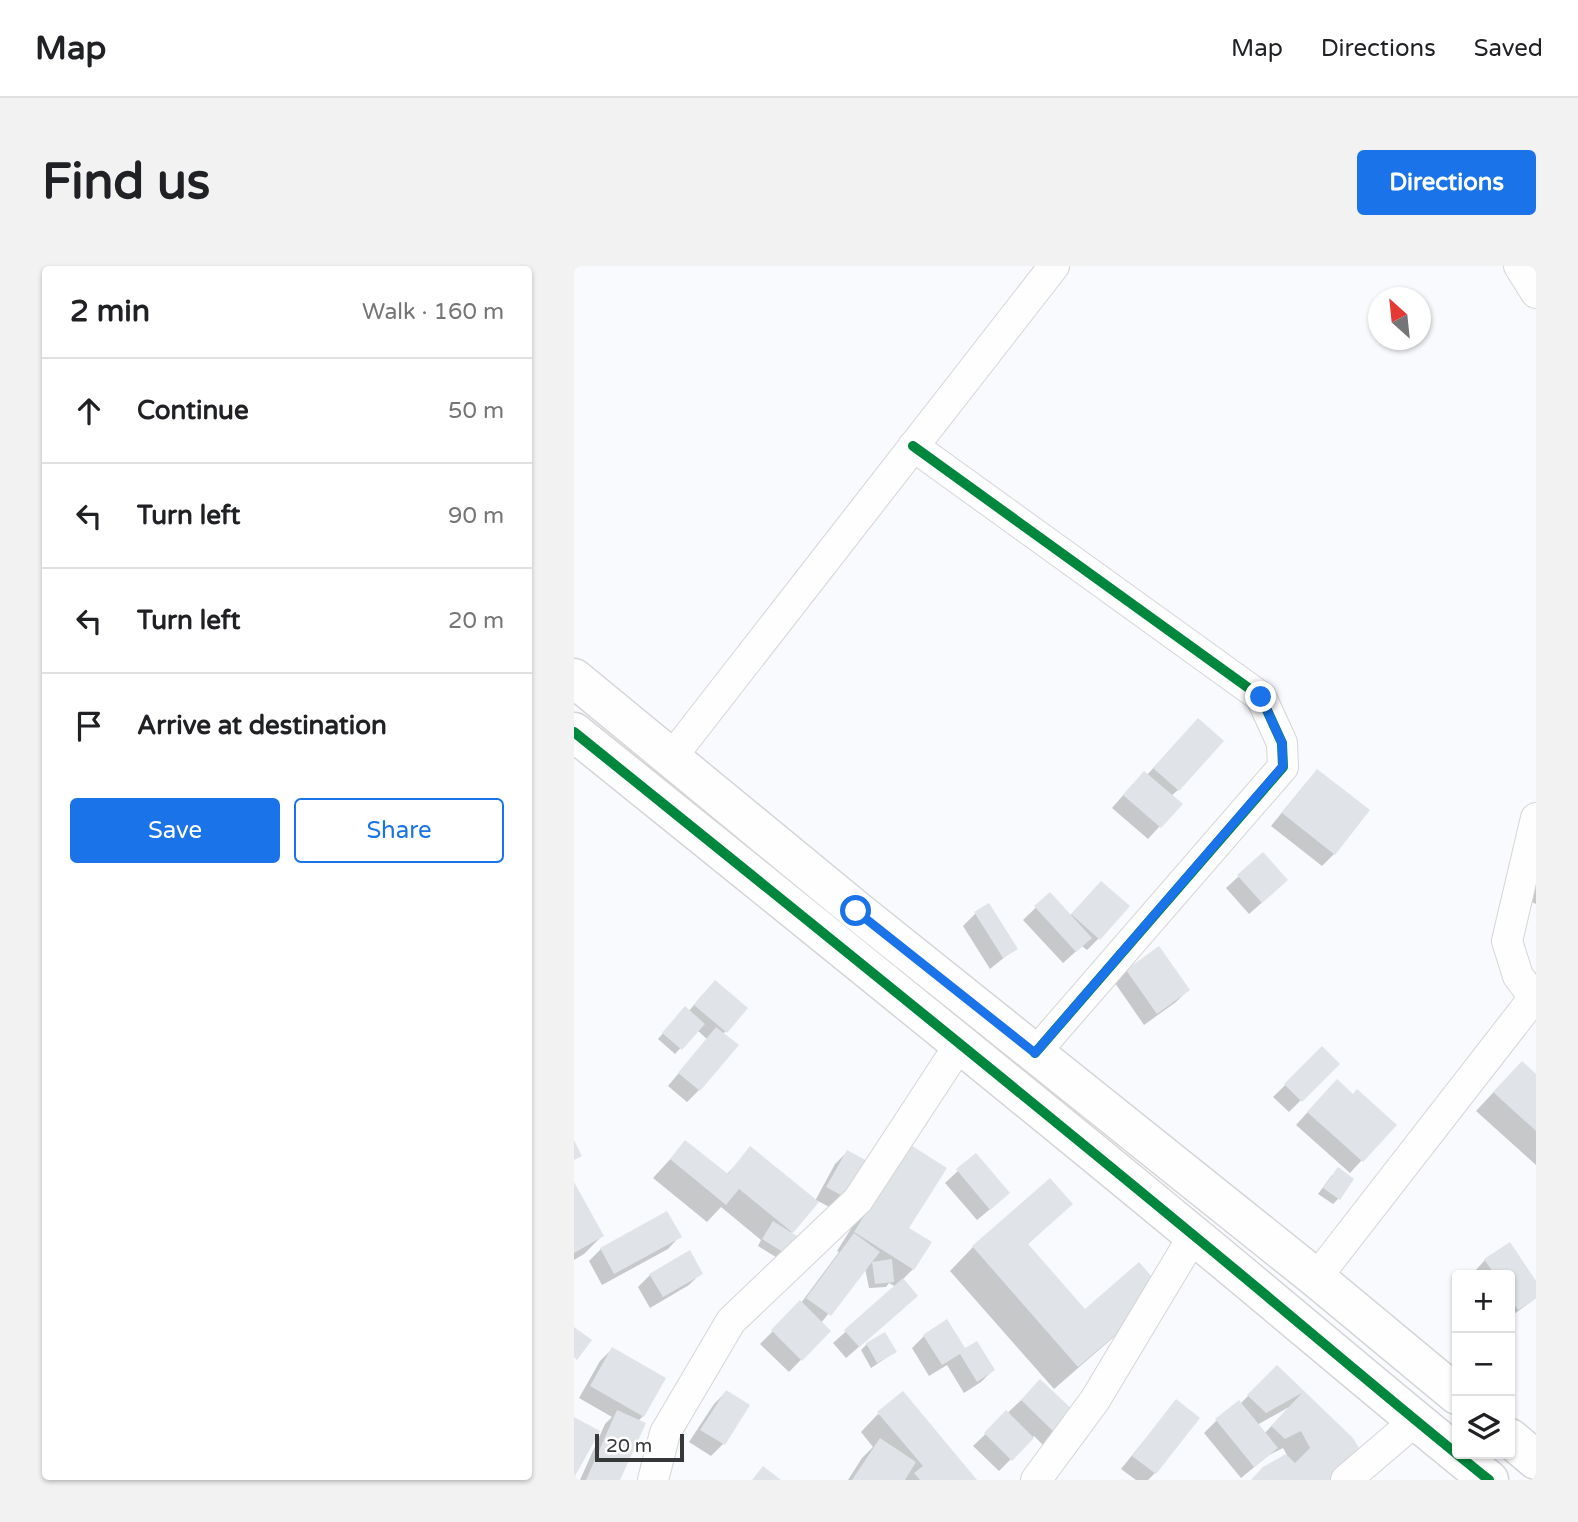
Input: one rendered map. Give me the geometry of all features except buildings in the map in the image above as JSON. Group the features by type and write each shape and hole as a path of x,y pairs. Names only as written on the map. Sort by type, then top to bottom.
{"street":[{"path":"671,758 1054,266"},
{"path":"1519,266 1536,293"},
{"path":"913,446 1261,697 1282,743 1283,766 1035,1053"},
{"path":"574,678 856,911 1316,1278 1452,1391"},
{"path":"574,732 1194,1235 1489,1480"},
{"path":"1316,1278 1535,998 1518,976 1507,941 1536,818"},
{"path":"653,1480 665,1433 731,1321 858,1200 960,1044"},
{"path":"1036,1480 1095,1400 1194,1235"},
{"path":"1346,1480 1415,1421"},
{"path":"1515,1442 1536,1460"}],"cycle path":[{"path":"913,446 1261,697 1282,743 1283,767 1035,1053"},
{"path":"574,732 1038,1108 1489,1480"}],"route":[{"path":"856,911 1035,1053 1283,766 1282,743 1261,697"}]}
